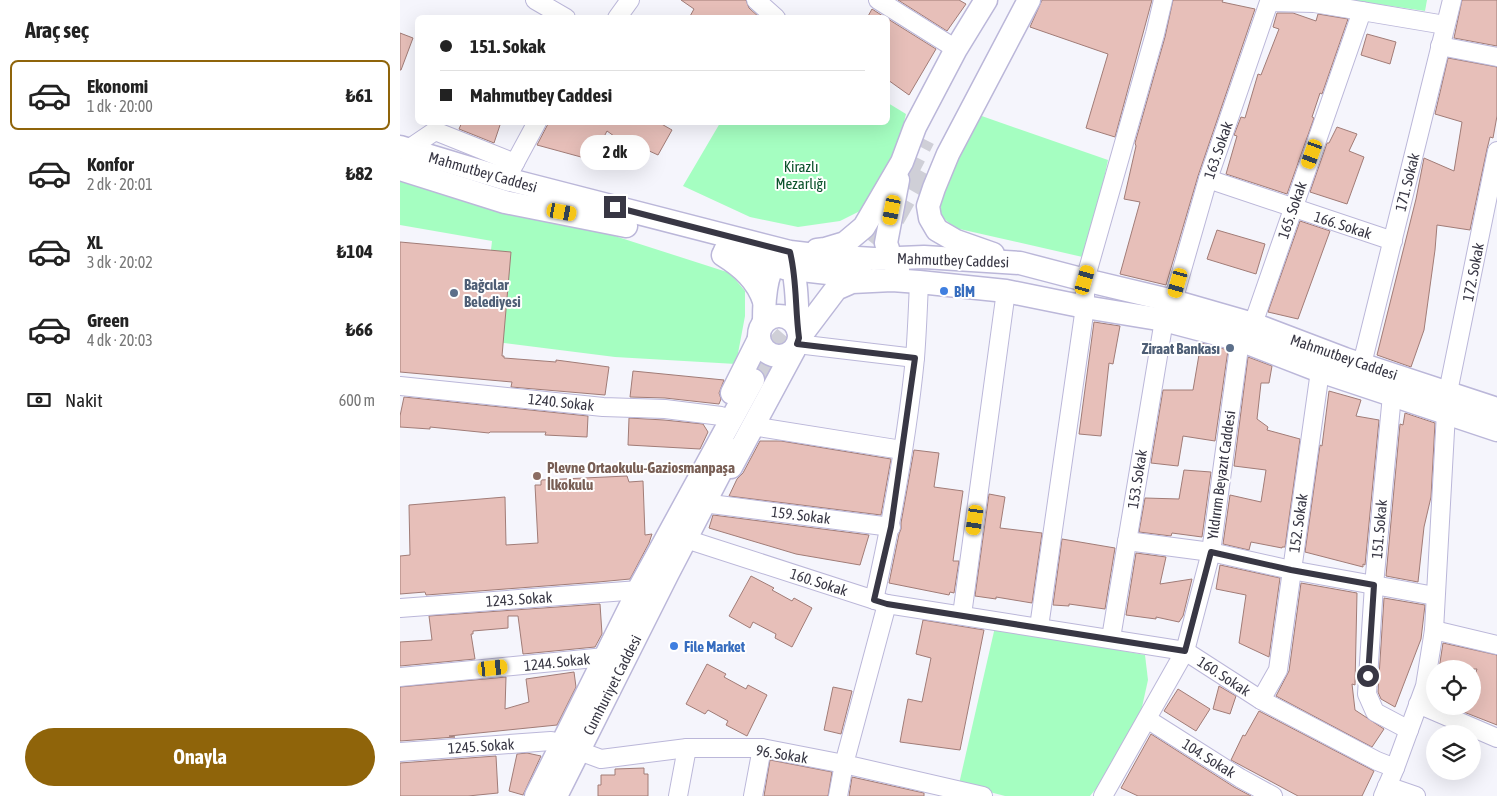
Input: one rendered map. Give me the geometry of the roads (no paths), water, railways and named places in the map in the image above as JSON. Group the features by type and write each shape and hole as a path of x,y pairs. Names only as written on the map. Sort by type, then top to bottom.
{"main road":[{"path":"892,269 886,243 902,162 915,127 956,49 986,0"},
{"path":"998,0 930,142 1017,0"},
{"path":"1020,263 956,241 937,230 930,218 928,206 948,154 1029,0"},
{"name":"Mahmutbey Caddesi","path":"402,155 510,171 786,262"},
{"name":"Mahmutbey Caddesi","path":"402,155 504,202 600,219 786,262 892,269 924,257 1020,263 1085,280 1168,310 1362,364 1447,403 1497,430"},
{"path":"640,587 657,532 721,416 762,321 768,278 786,262 845,243 864,227 902,162"},
{"path":"708,245 740,266 760,289 765,351 770,355 783,356 797,341 836,289 892,269 897,269 919,282"},
{"path":"786,262 797,341"},
{"name":"Mahmutbey Caddesi","path":"919,282 1006,292 1085,307 1168,310"},
{"path":"668,573 692,541 797,341 795,324 784,316 776,316 762,321"},
{"name":"Mahmutbey Caddesi","path":"1247,332 1320,371 1392,395 1497,408"},
{"path":"640,587 759,382 668,573"},
{"name":"Cumhuriyet Caddesi","path":"536,796 570,748 614,660 668,573"},
{"name":"Cumhuriyet Caddesi","path":"614,660 640,587"},
{"name":"Cumhuriyet Caddesi","path":"556,796 570,748"}],"street":[{"path":"534,0 561,15"},
{"path":"619,15 630,0"},
{"path":"756,0 773,15"},
{"path":"878,0 956,49"},
{"path":"1039,627 1085,307 1085,280 1163,0"},
{"name":"171. Sokak","path":"1362,364 1452,0"},
{"name":"163. Sokak","path":"1168,310 1208,179 1269,2 1314,3 1362,12"},
{"path":"1362,12 1445,25"},
{"name":"165. Sokak","path":"1247,332 1362,12"},
{"path":"1440,46 1497,57"},
{"path":"510,171 535,125"},
{"name":"172. Sokak","path":"1385,791 1425,686 1434,630 1447,403 1497,151"},
{"name":"166. Sokak","path":"1208,179 1393,241"},
{"path":"838,796 881,602 915,358 919,282"},
{"path":"962,615 1006,292"},
{"name":"153. Sokak","path":"1111,638 1168,310"},
{"name":"Yıldırım Beyazıt Caddesi","path":"1106,795 1185,651 1211,552 1247,332"},
{"path":"797,341 915,358"},
{"name":"152. Sokak","path":"1261,700 1278,670 1320,371"},
{"name":"1240. Sokak","path":"400,386 603,407 665,409 721,416"},
{"name":"151. Sokak","path":"1392,395 1374,585 1367,694 1375,712 1409,730"},
{"path":"752,426 902,450"},
{"name":"159. Sokak","path":"712,504 891,527"},
{"name":"160. Sokak","path":"692,541 881,602 1185,651 1261,700 1395,768"},
{"path":"1127,541 1211,552 1291,570 1435,596"},
{"name":"1243. Sokak","path":"400,608 640,587"},
{"path":"1434,630 1497,645"},
{"name":"1244. Sokak","path":"400,678 614,660"},
{"path":"1418,704 1497,738"},
{"name":"104. Sokak","path":"1147,719 1240,778 1273,796"},
{"name":"1245. Sokak","path":"400,752 551,741 570,748"},
{"name":"96. Sokak","path":"570,748 601,759 687,748 762,748 844,764 925,790 983,796"},
{"path":"678,796 687,748"},
{"path":"753,796 762,748"},
{"path":"1385,791 1416,796"}],"tunnel":[{"path":"905,176 924,139"},
{"path":"854,271 889,227 924,165"},
{"path":"753,380 769,355 807,311"}],"place":[{"name":"BİM","path":"944,291"},
{"name":"Bağcılar Belediyesi","path":"454,293"},
{"name":"Ziraat Bankası","path":"1230,348"},
{"name":"Plevne Ortaokulu-Gaziosmanpaşa İlkokulu","path":"537,476"},
{"name":"File Market","path":"674,646"}],"park label":[{"name":"Kirazlı Mezarlığı","path":"801,174"}]}
